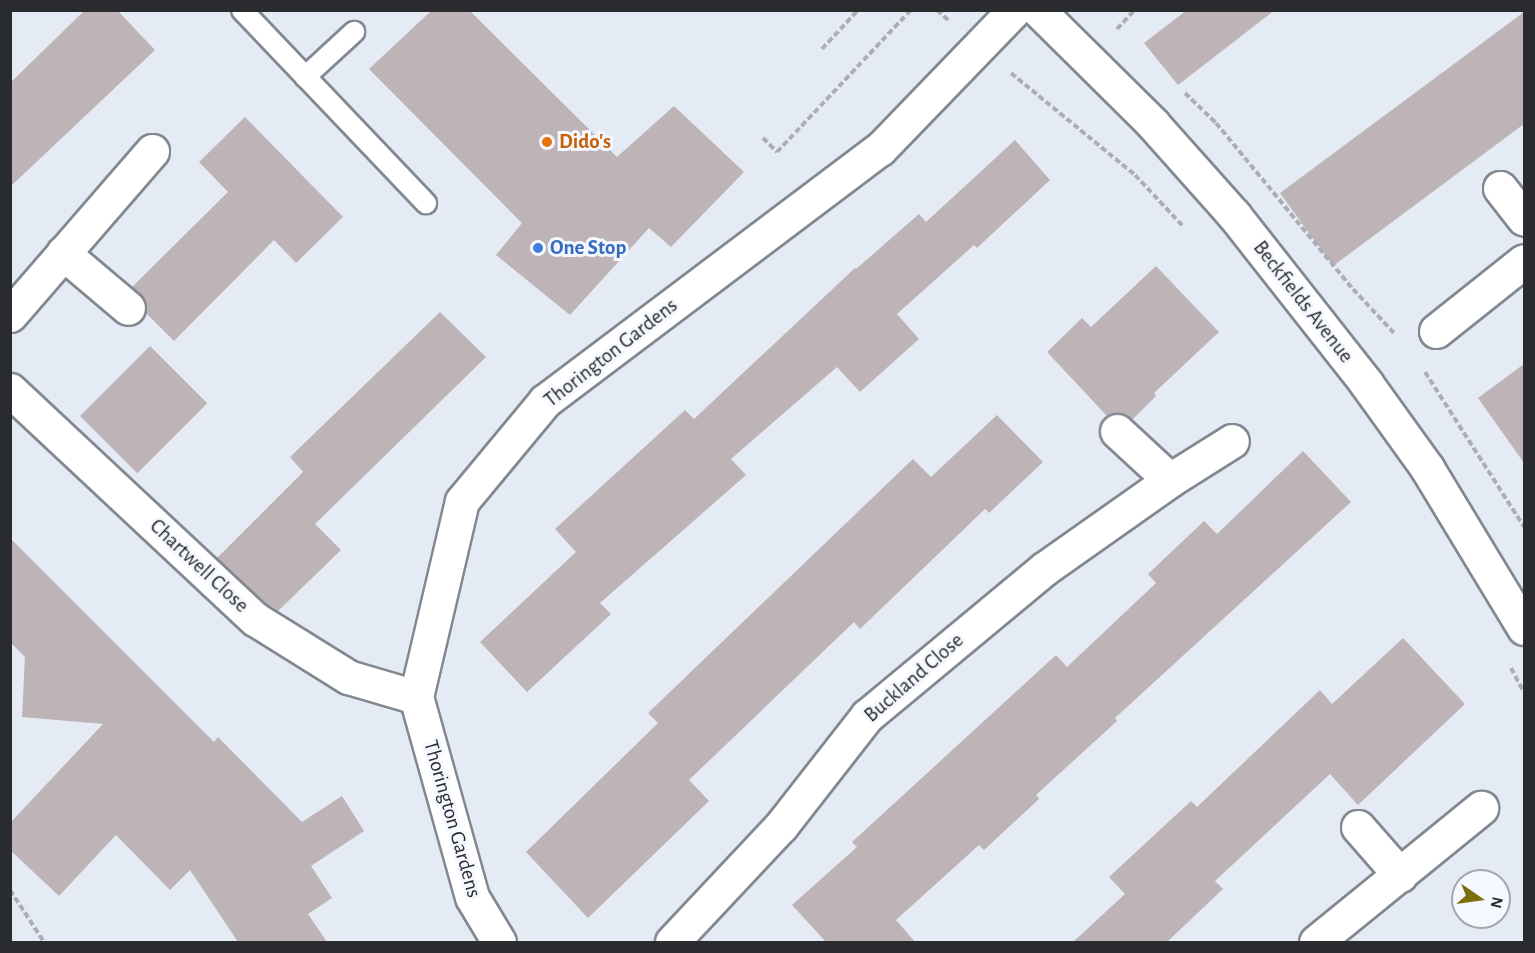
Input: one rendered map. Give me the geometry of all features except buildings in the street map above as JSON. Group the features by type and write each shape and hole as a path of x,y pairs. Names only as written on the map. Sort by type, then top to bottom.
{"street":[{"name":"Thorington Gardens","path":"499,942 472,897 416,697 462,501 545,401 880,149 1014,10"},
{"name":"Beckfields Avenue","path":"1038,10 1153,124 1248,233 1366,383 1427,468 1524,628"},
{"path":"10,315 152,151"},
{"path":"1500,188 1524,219"},
{"path":"63,253 128,308"},
{"path":"1436,331 1524,261"},
{"name":"Chartwell Close","path":"10,390 255,619 348,677 416,697"},
{"path":"1117,431 1170,480"},
{"name":"Buckland Close","path":"672,942 781,826 867,716 1044,569 1170,480 1232,441"},
{"path":"1316,942 1481,808"},
{"path":"1358,827 1400,875"}],"lane":[{"path":"242,10 426,203"},
{"path":"305,77 354,33"}],"path":[{"path":"822,49 858,10"},
{"path":"903,10 910,11"},
{"path":"937,10 1135,175 1184,226"},
{"path":"763,138 777,152 910,11"},
{"path":"1508,662 1524,692"},
{"path":"10,890 44,942"}],"place":[{"name":"Dido's","path":"547,142"},
{"name":"One Stop","path":"538,248"}]}
